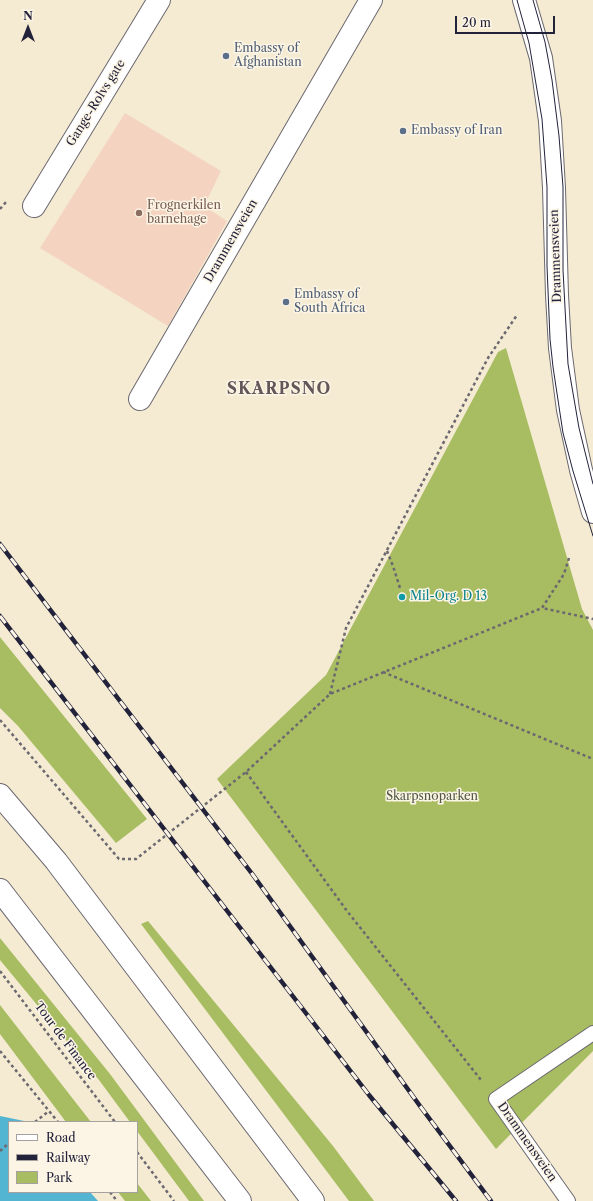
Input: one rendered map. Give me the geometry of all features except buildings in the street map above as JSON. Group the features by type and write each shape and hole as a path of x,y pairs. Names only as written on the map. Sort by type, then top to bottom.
{"main road":[{"name":"Gange-Rolvs gate","path":"34,206 159,0"},
{"name":"Drammensveien","path":"140,399 371,0"},
{"name":"Drammensveien","path":"524,0 541,58 550,121 560,348 568,410 581,470 593,512"},
{"path":"0,795 56,861 313,1201"},
{"path":"0,890 240,1201"}],"lane":[{"name":"Drammensveien","path":"568,1201 496,1099 593,1033"}],"path":[{"path":"330,694 346,628 488,358 517,315"},
{"path":"386,551 393,566 400,588"},
{"path":"0,720 119,859 136,859 246,772 330,694 542,608 564,574 569,558"},
{"path":"542,608 593,619"},
{"path":"383,672 593,759"},
{"path":"246,772 347,911 496,1099"},
{"name":"Tour de Finance","path":"0,971 114,1121"},
{"path":"0,1050 57,1121"},
{"path":"36,1121 49,1111"},
{"path":"0,1151 8,1145"},
{"path":"138,1153 174,1201"},
{"path":"111,1193 117,1201"}],"shaded area":[{"name":"Frognerkilen barnehage","path":"125,113 221,171 204,206 227,221 168,326 40,248"}],"green space":[{"name":"Skarpsnoparken","path":"506,348 582,609 593,630 593,1051 496,1149 217,779 326,675 498,352"},
{"path":"0,637 147,819 116,843 18,726 0,708"},
{"path":"148,921 333,1146 374,1201 349,1201 141,924"},
{"path":"0,938 110,1074 204,1201 189,1201 138,1132 138,1121 129,1121 99,1080 0,960"},
{"path":"0,1005 90,1121 65,1121 0,1034"},
{"path":"138,1184 151,1201 125,1201 119,1193 138,1193"}],"water":[{"path":"0,1116 24,1121 8,1121 8,1193 91,1193 98,1201 0,1201"}],"tram line":[{"path":"517,0 529,43 542,119 547,187 547,266 550,339 553,367 563,433 593,536"},
{"path":"533,0 545,42 552,80 559,136 563,187 563,270 568,364 579,428 593,484"}],"railway":[{"path":"0,544 253,875 420,1106 491,1201"},
{"path":"0,616 369,1095 456,1201"}],"place":[{"name":"Embassy of Afghanistan","path":"226,56"},
{"name":"Embassy of Iran","path":"403,131"},
{"name":"Frognerkilen barnehage","path":"139,213"},
{"name":"Embassy of South Africa","path":"286,302"},
{"name":"Mil-Org. D 13","path":"402,597"}],"district":[{"name":"SKARPSNO","path":"279,389"}]}
